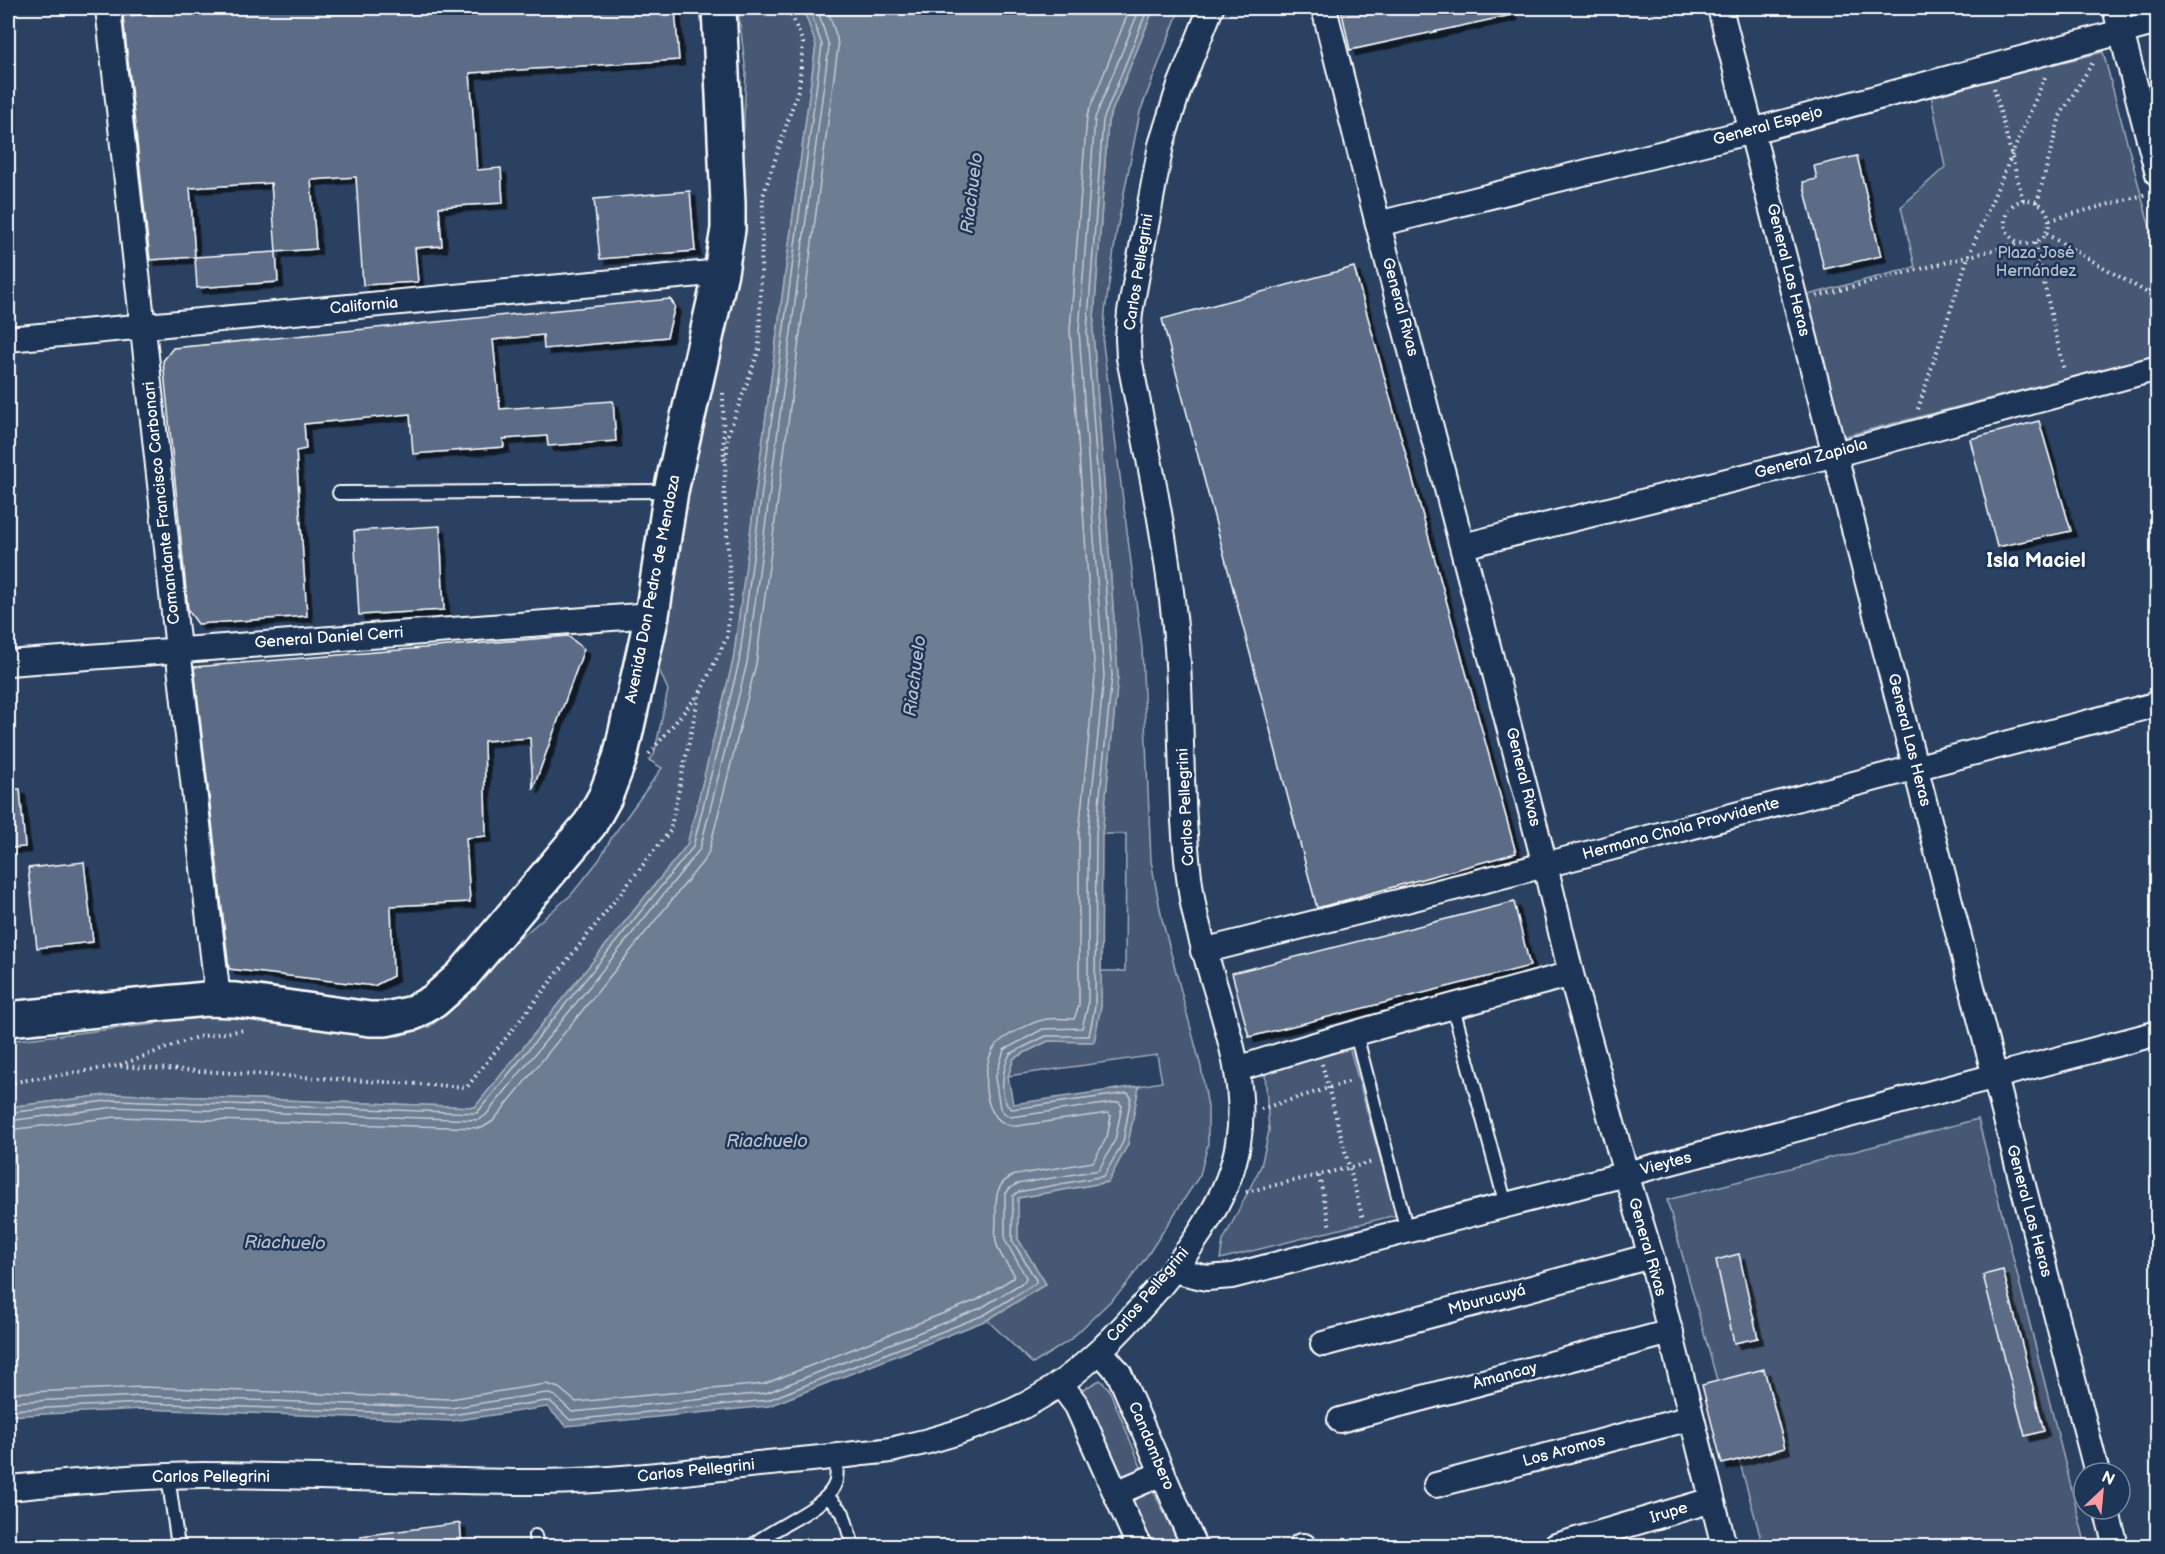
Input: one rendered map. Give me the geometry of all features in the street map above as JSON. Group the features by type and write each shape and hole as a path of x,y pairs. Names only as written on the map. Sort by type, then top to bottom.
{"main road":[{"name":"Avenida Don Pedro de Mendoza","path":"8,1019 192,999 218,999 337,1015 386,1019 406,1015 423,1008 455,982 590,824 612,783 620,758 652,615 671,491 721,272 728,229 719,8"}],"street":[{"name":"Comandante Francisco Carbonari","path":"108,8 218,999"},
{"name":"Carlos Pellegrini","path":"8,1488 202,1475 545,1482 660,1475 896,1449 979,1424 1015,1410 1060,1383 1100,1351 1123,1328 1173,1270 1219,1198 1238,1145 1240,1116 1238,1069 1203,951 1192,899 1185,834 1177,652 1172,602 1162,526 1129,358 1128,338 1130,312 1161,145 1170,112 1211,8"},
{"name":"General Rivas","path":"1324,8 1545,864 1571,974 1626,1174 1652,1256 1724,1546"},
{"name":"General Las Heras","path":"1720,8 2094,1461"},
{"path":"2115,8 2112,35 2157,174"},
{"name":"General Espejo","path":"1378,224 1752,131 2157,22"},
{"name":"California","path":"8,339 721,272"},
{"name":"General Zapiola","path":"1463,546 1836,454 2157,368"},
{"name":"General Daniel Cerri","path":"8,663 652,615"},
{"name":"Hermana Chola Provvidente","path":"1203,951 2157,704"},
{"path":"1238,1069 1316,1043 1571,974"},
{"name":"Vieytes","path":"1173,1270 1207,1278 1232,1276 1506,1206 2157,1033"},
{"name":"Mburucuyá","path":"1323,1344 1652,1256"},
{"name":"Amancay","path":"1340,1420 1671,1332"},
{"name":"Candombero","path":"1100,1351 1119,1373 1194,1546"},
{"path":"1060,1383 1077,1406 1139,1546"},
{"name":"Los Aromos","path":"1436,1485 1691,1418"},
{"path":"1116,1493 1163,1473"},
{"name":"Irupe","path":"1556,1546 1712,1500"},
{"path":"2109,1521 2116,1546"}],"lane":[{"path":"339,493 671,491"},
{"path":"1453,1006 1506,1206"},
{"path":"1356,1034 1407,1231"},
{"path":"752,1546 762,1537 827,1496 836,1482 837,1456"},
{"path":"168,1476 178,1546"},
{"path":"827,1496 843,1513 853,1546"}],"path":[{"path":"117,1066 467,1087 670,831 699,695 727,637 731,595 724,488 728,435 759,350 763,196 799,87 803,43 789,8"},
{"path":"2037,202 2060,116 2112,35"},
{"path":"1910,433 1968,257 2058,50"},
{"path":"1989,68 2023,200"},
{"path":"2050,220 2157,191"},
{"path":"1796,302 2020,243 2035,243 2046,234 2050,220 2043,207 2037,202 2023,200 2011,207 2005,221 2009,234 2020,243"},
{"path":"2046,234 2157,299"},
{"path":"2035,243 2069,391"},
{"path":"8,1083 117,1066 197,1037 256,1028"},
{"path":"1316,1043 1369,1241"},
{"path":"1240,1116 1367,1076"},
{"path":"1219,1198 1319,1176 1388,1157"},
{"path":"1319,1176 1335,1249"}],"green space":[{"path":"738,8 803,8 816,44 733,661 687,845 475,1107 115,1094 8,1107 8,1041 155,1024 166,1010 220,1012 398,1036 429,1027 457,1005 481,971 571,895 599,860 612,837 662,768 649,760 654,755 668,690 656,663 673,550 739,234 746,73"},
{"path":"1154,8 1180,8 1140,112 1117,229 1105,312 1103,344 1142,648 1151,861 1162,919 1201,1067 1208,1107 1208,1144 1200,1175 1123,1289 1070,1340 1033,1364 987,1320 1046,1284 1018,1239 1018,1198 1108,1182 1128,1144 1139,1086 1162,1082 1157,1055 1008,1076 1014,1058 1048,1041 1094,1042 1101,1006 1100,971 1125,971 1126,834 1102,834 1118,676 1093,332 1108,121"},
{"name":"Plaza José Hernández","path":"2103,52 2157,254 2157,355 1830,440 1800,297 1915,267 1901,207 1945,167 1931,95"},
{"path":"1349,1046 1396,1215 1220,1259 1223,1241 1261,1166 1269,1131 1265,1073"},
{"path":"1978,1119 2072,1491 2072,1521 2080,1521 2086,1546 1763,1546 1667,1200"},
{"path":"1100,1380 1109,1389 1144,1474 1118,1486 1080,1391"},
{"path":"1152,1488 1180,1546 1147,1546 1125,1500"}],"water":[{"name":"Riachuelo","path":"803,8 1154,8 1108,121 1093,332 1118,676 1102,834 1101,1006 1094,1042 1048,1041 1014,1058 1008,1076 1013,1104 1139,1086 1128,1144 1108,1182 1018,1198 1018,1239 1046,1284 987,1320 769,1406 566,1426 547,1407 452,1421 143,1409 8,1416 8,1107 115,1094 475,1107 687,845 733,661 816,45"}],"building":[{"path":"152,8 675,8 679,60 470,73 477,170 501,168 503,203 439,207 442,246 415,248 418,282 363,285 356,177 311,180 316,249 276,252 271,183 190,188 195,257 150,260 123,16 152,14"},
{"path":"1341,8 1511,8 1512,15 1350,50"},
{"path":"1857,156 1881,256 1824,269 1803,182 1817,179 1814,166"},
{"path":"690,191 695,251 600,259 594,199"},
{"path":"276,252 278,282 197,288 195,257"},
{"path":"1354,267 1516,853 1317,908 1162,319"},
{"path":"670,299 675,306 667,337 544,349 543,335 493,340 500,409 613,401 616,441 548,446 547,436 503,439 504,447 413,454 410,414 304,424 306,449 296,451 307,616 198,624 188,610 163,361 173,348"},
{"path":"2039,421 2071,531 1997,547 1970,439"},
{"path":"440,526 444,610 359,615 354,531"},
{"path":"568,636 584,649 533,789 530,738 484,741 486,836 466,838 470,902 391,906 393,976 374,986 229,969 194,667"},
{"path":"8,789 20,789 25,847 8,848"},
{"path":"84,862 93,942 37,948 28,868"},
{"path":"1514,902 1530,966 1249,1037 1232,973"},
{"path":"1739,1254 1758,1338 1734,1343 1716,1260"},
{"path":"2003,1270 2044,1431 2025,1436 1983,1275"},
{"path":"1764,1369 1785,1448 1722,1464 1702,1385"},
{"path":"460,1523 462,1546 361,1546 361,1536"}],"district":[{"name":"Isla Maciel","path":"2036,561"}]}
